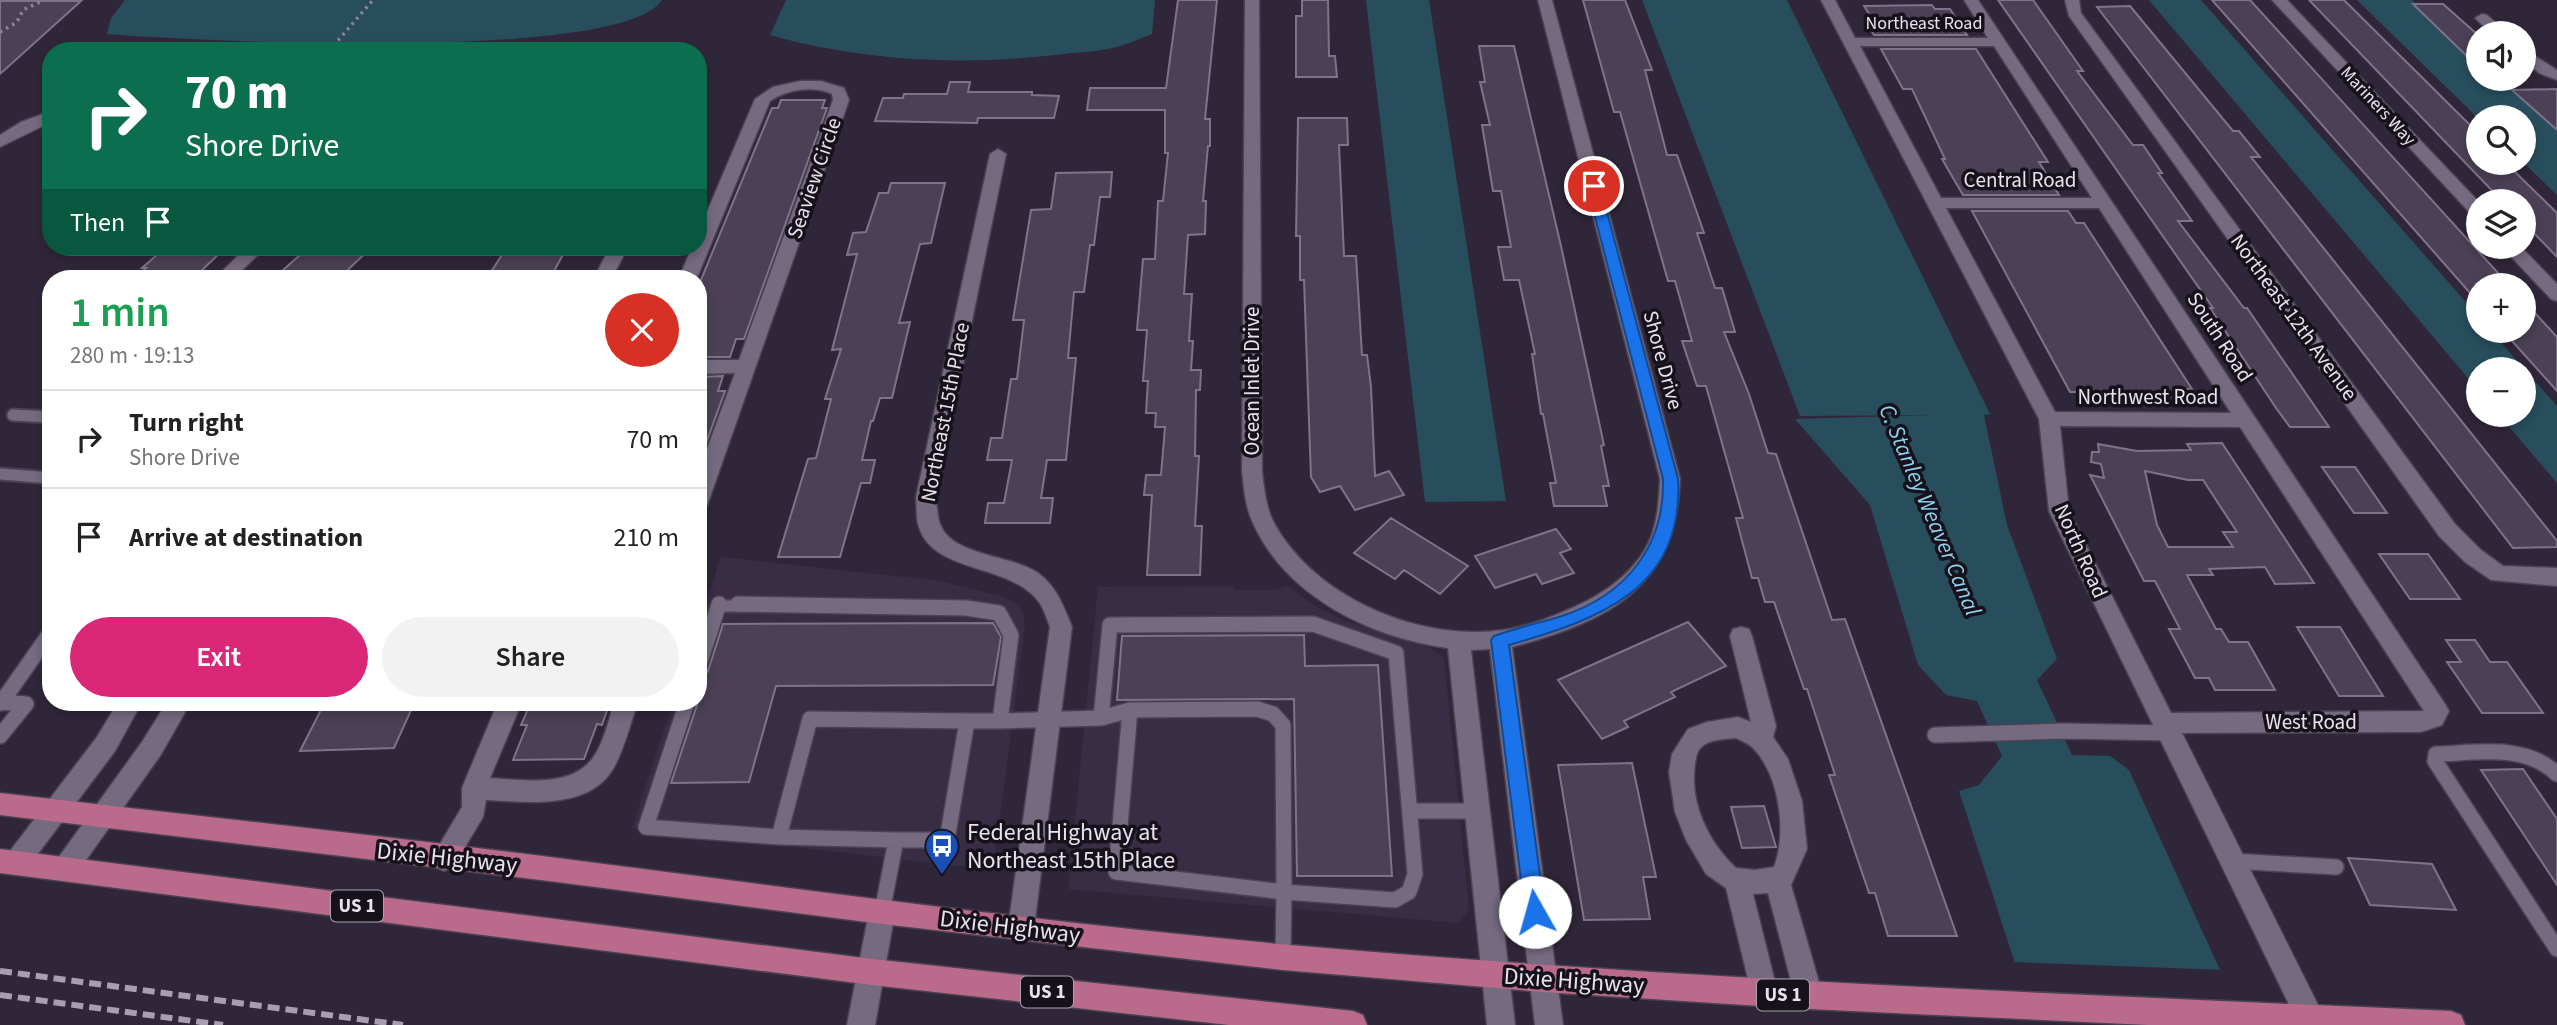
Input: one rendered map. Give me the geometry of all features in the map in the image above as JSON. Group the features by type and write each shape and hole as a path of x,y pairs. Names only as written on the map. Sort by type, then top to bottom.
{"main road":[{"name":"Dixie Highway","path":"0,804 882,912 1283,957 1497,976 1809,996 2266,1017 2312,1022"},
{"name":"US 1","path":"8,862 872,972 1353,1025"},
{"name":"US 1","path":"2312,1022 2451,1025"}],"street":[{"name":"Ocean Inlet Drive","path":"1252,0 1252,471 1254,497 1263,523 1278,548 1299,572 1356,611 1391,625 1459,640 1500,640"},
{"name":"Shore Drive","path":"1500,640 1569,621 1600,607 1626,588 1655,555 1666,530 1672,505 1670,479 1545,0"},
{"name":"North Road","path":"1828,0 2049,419 2059,511 2312,1022"},
{"name":"South Road","path":"1971,0 2431,698"},
{"name":"Northeast 12th Avenue","path":"2072,0 2074,13 2447,530 2473,556 2499,574 2557,577"},
{"name":"Mariners Way","path":"2279,0 2466,198"},
{"path":"2482,18 2486,21"},
{"name":"Northeast Road","path":"1850,42 1998,42"},
{"path":"2536,63 2557,75"},
{"name":"Seaview Circle","path":"707,233 763,99 786,87 825,86 839,91 841,100 707,478"},
{"path":"0,142 26,125 42,119"},
{"name":"Northeast 15th Place","path":"998,154 925,511 933,532 950,550 966,558 1021,572 1037,582 1049,595 1057,610 1061,627 1020,928"},
{"name":"Central Road","path":"1935,203 2105,203"},
{"path":"233,270 247,256"},
{"path":"2522,259 2557,295"},
{"path":"707,367 748,366"},
{"name":"Northwest Road","path":"2049,419 2247,420"},
{"path":"1741,636 1764,726 1761,739"},
{"path":"1459,640 1501,1025"},
{"path":"1500,640 1549,1025"},
{"name":"West Road","path":"2167,728 2421,722 2434,719 2437,711 2431,698"},
{"path":"8,862 57,811 106,744 125,711"},
{"path":"65,869 151,749 174,711"},
{"path":"444,859 474,809 474,788 506,711"},
{"path":"474,788 563,789 578,785 601,766 622,711"},
{"path":"1763,993 1732,879 1713,863 1696,835 1682,794 1682,756 1693,738 1707,732 1738,727 1761,739 1776,759 1790,801 1794,849 1781,878 1809,996"},
{"path":"1732,879 1781,878"},
{"path":"861,1025 882,912"}],"lane":[{"path":"13,415 42,417"},
{"path":"0,474 42,477"},
{"path":"707,641 719,604 966,608 999,613 1012,635 1000,721"},
{"path":"1101,718 1110,625 1313,624 1396,653 1415,874 1409,892 1395,901 1284,892 1116,872 1130,710"},
{"path":"1,702 42,645"},
{"path":"0,736 26,704 1,702"},
{"path":"779,837 810,719 1049,720 1101,718 1130,710 1257,709 1272,714 1283,724 1283,957"},
{"path":"684,711 646,827 779,837 947,840 967,721"},
{"path":"1935,735 2167,728"},
{"path":"2557,774 2538,757 2519,753 2436,754 2435,761 2557,949"},
{"path":"1410,811 1479,811"},
{"path":"882,912 897,840"},
{"path":"2232,861 2336,867"}],"path":[{"path":"0,32 17,22 23,10 44,0"},
{"path":"337,42 373,0"}],"shaded area":[{"path":"721,557 941,581 1001,596 1014,602 1023,613 1025,627 993,870 632,828 670,711 707,711 707,600"},
{"path":"1287,585 1315,606 1343,620 1430,648 1444,658 1469,909 1459,923 1068,889 1098,587 1234,586 1235,590 1277,590"}],"water":[{"path":"125,0 662,0 630,20 570,33 431,42 280,42 107,34 111,18"},
{"path":"786,0 1155,0 1152,34 1122,45 1027,58 953,60 842,51 770,35"},
{"path":"1366,0 1429,0 1506,501 1425,502"},
{"name":"C. Stanley Weaver Canal","path":"1642,0 1787,0 1990,414 1984,415 2007,525 2057,659 2037,680 2072,755 2110,756 2129,770 2245,1025 2035,1025 1959,791 1979,785 2002,756 1977,701 1946,695 1918,665 1870,505 1795,419 1931,415 1800,416"},
{"path":"2149,0 2201,0 2466,302 2466,343 2502,343 2514,357 2466,357 2466,376"},
{"path":"2357,0 2412,0 2466,48 2466,91 2514,91 2530,105 2466,106"},
{"path":"2536,111 2557,129 2557,195 2536,175"},
{"path":"2536,382 2557,406 2557,483 2509,427 2536,427"}],"pier":[{"path":"2011,962 2225,970 2249,1025 2032,1025"}],"building":[{"path":"1178,0 1217,0 1205,119 1210,119 1210,146 1203,201 1206,201 1205,234 1188,235 1184,294 1192,294 1189,341 1193,341 1191,370 1201,370 1200,390 1196,390 1195,456 1199,456 1195,526 1202,526 1200,575 1147,575 1152,495 1144,495 1146,475 1161,475 1165,427 1155,427 1156,413 1146,413 1148,381 1143,381 1147,330 1137,330 1143,259 1155,259 1158,201 1163,201 1168,153 1165,153 1165,110 1087,110 1090,88 1166,88"},
{"path":"1302,0 1328,0 1329,56 1335,56 1337,77 1296,77 1296,16 1302,16"},
{"path":"1583,0 1625,0 1652,70 1645,70 1667,155 1677,155 1704,233 1697,233 1715,288 1722,288 1735,332 1724,332 1749,394 1768,453 1776,454 1832,620 1845,619 1957,936 1888,936 1875,893 1869,893 1829,775 1835,775 1807,689 1804,689 1774,602 1765,602 1758,578 1752,578 1736,518 1743,518 1706,386 1697,386 1682,341 1692,341 1675,281 1668,281 1620,112 1614,112"},
{"path":"1998,0 2033,0 2083,71 2077,71 2133,145 2143,145 2162,173 2158,173 2192,221 2178,221 2244,308 2247,308 2329,427 2290,427 2210,308 2213,308"},
{"path":"2212,0 2250,0 2466,238 2466,259 2485,259 2498,273 2466,273 2466,288"},
{"path":"2309,0 2344,0 2466,121 2466,164"},
{"path":"0,1 81,1 0,74"},
{"path":"2413,4 2443,4 2466,24 2466,55"},
{"path":"1932,5 1935,9 1950,9 1967,35 1874,35 1865,20 1873,20 1864,6"},
{"path":"2130,6 2233,131 2239,131 2260,157 2251,157 2557,541 2557,547 2513,548 2097,7"},
{"path":"1479,46 1514,46 1604,445 1601,446 1609,486 1603,486 1607,506 1554,506 1550,483 1556,483 1541,414 1532,354 1535,354 1519,280 1504,280 1498,247 1511,247 1501,191 1493,191 1482,125 1490,125 1480,82 1485,82"},
{"path":"1881,49 1976,49 2048,162 2039,162 2059,195 1963,195 1942,159 1945,159 1912,89 1903,89"},
{"path":"950,82 970,82 968,92 1032,92 1032,95 1059,96 1054,118 978,118 977,123 875,121 883,98 903,98 904,94 947,94"},
{"path":"2557,89 2557,130 2536,111 2536,105 2529,105 2513,91"},
{"path":"781,100 825,100 822,108 827,108 744,339 736,339 730,357 707,357 705,270 772,108 778,108"},
{"path":"1298,118 1347,118 1348,145 1339,145 1344,256 1356,256 1362,355 1367,355 1371,387 1375,476 1389,471 1404,495 1355,510 1340,486 1320,492 1311,477 1304,280 1300,280 1300,236 1296,236"},
{"path":"1112,172 1110,197 1100,197 1084,292 1074,292 1068,358 1076,358 1066,460 1047,460 1041,498 1053,498 1050,523 985,523 988,503 1004,503 1012,460 987,460 991,438 1002,438 1011,379 1017,379 1024,320 1013,320 1031,210 1051,209 1056,173"},
{"path":"2477,175 2518,175 2533,189 2490,189"},
{"path":"891,183 945,183 931,243 920,244 899,323 910,322 892,398 880,398 871,421 862,460 875,460 870,483 861,483 840,557 778,557 808,459 816,458 831,399 825,399 841,349 832,350 857,254 847,255 853,233 866,232 879,193 888,193"},
{"path":"2536,192 2557,213 2557,257 2536,235"},
{"path":"1972,211 2068,211 2076,223 2084,223 2192,389 2180,389 2185,396 2158,397 2155,392 2070,392"},
{"path":"156,256 217,256 202,270 142,268"},
{"path":"299,256 362,256 348,270 283,270"},
{"path":"501,256 562,256 555,270 492,270"},
{"path":"2536,314 2557,337 2557,391 2536,368 2536,357 2526,357 2514,343 2536,343"},
{"path":"723,376 718,391 725,391 707,440 707,377"},
{"path":"2222,443 2314,583 2275,584 2265,567 2209,569 2213,575 2187,575 2216,629 2221,629 2229,642 2248,642 2275,690 2215,690 2209,678 2195,678 2169,629 2180,629 2155,581 2144,581 2090,475 2104,478 2101,464 2091,462 2092,452 2099,452 2098,444 2137,451 2191,450 2187,444","holes":["2145,471 2188,480 2203,480 2237,532 2223,532 2233,547 2168,547 2157,525"]},
{"path":"2322,467 2355,467 2387,513 2354,513"},
{"path":"1391,518 1468,566 1440,594 1404,570 1395,579 1354,553"},
{"path":"1556,529 1571,549 1560,553 1574,573 1542,584 1536,574 1495,588 1475,556"},
{"path":"2379,554 2428,554 2460,599 2410,599"},
{"path":"1688,622 1726,666 1671,692 1675,697 1624,721 1628,727 1602,739 1558,680"},
{"path":"993,623 1001,637 993,685 776,686 749,782 671,783 695,711 707,711 707,672 723,624"},
{"path":"2297,627 2340,627 2383,696 2339,696"},
{"path":"1304,635 1305,666 1378,665 1392,876 1297,876 1294,699 1117,700 1122,636"},
{"path":"2446,640 2475,640 2490,662 2507,662 2543,713 2482,713 2447,662 2461,662"},
{"path":"320,711 411,711 394,748 300,751"},
{"path":"527,711 607,711 602,725 597,724 584,759 513,760 527,725 521,725"},
{"path":"1632,763 1656,877 1643,877 1650,919 1584,920 1558,765"},
{"path":"2523,769 2557,819 2557,885 2481,770"},
{"path":"1764,806 1776,847 1742,848 1731,807"},
{"path":"2348,858 2432,864 2456,910 2370,905"}],"railway":[{"path":"0,971 403,1025"},
{"path":"0,995 223,1025"}],"place":[{"name":"Federal Highway at Northeast 15th Place","path":"942,876"}],"route":[{"path":"1535,912 1500,640 1569,621 1600,607 1626,588 1655,555 1666,530 1672,505 1670,479 1594,186"}]}
